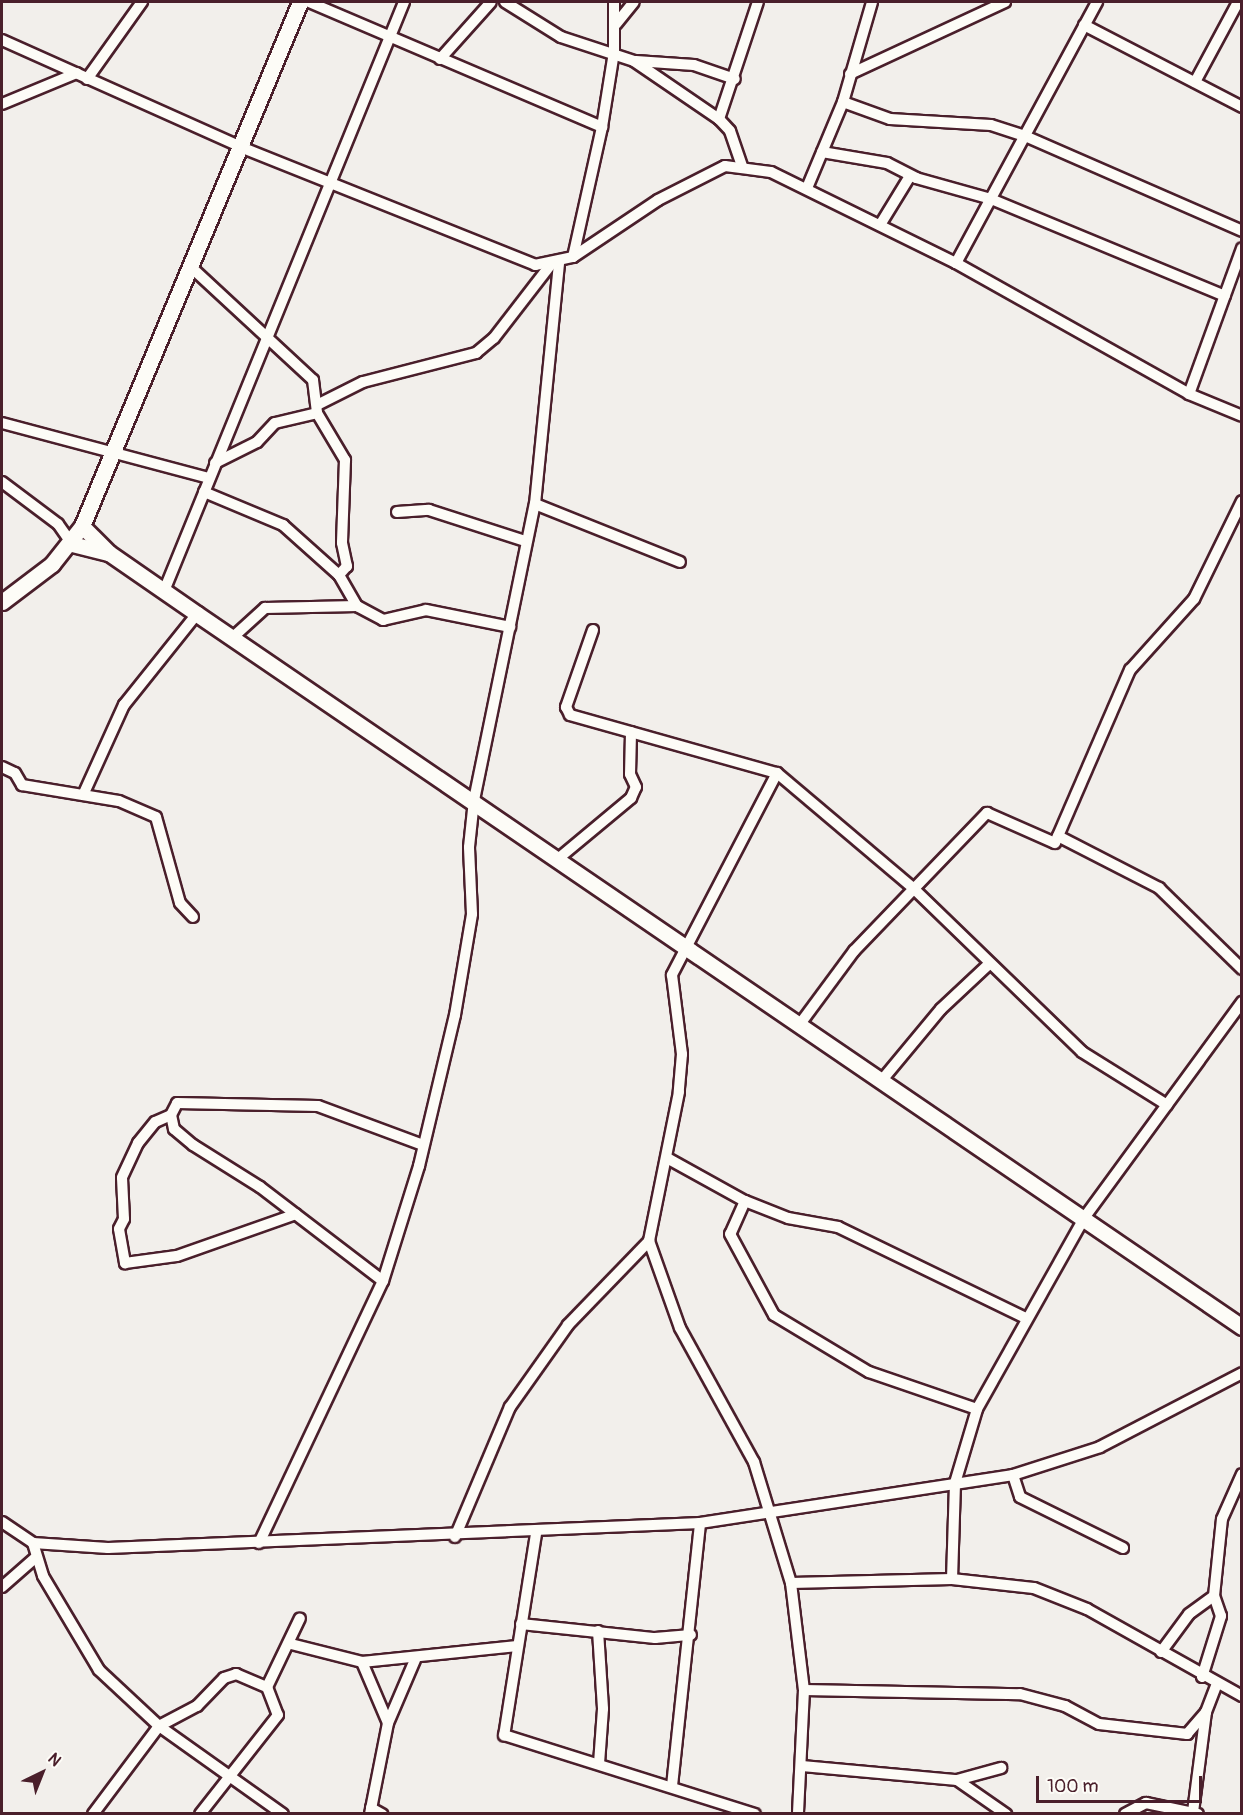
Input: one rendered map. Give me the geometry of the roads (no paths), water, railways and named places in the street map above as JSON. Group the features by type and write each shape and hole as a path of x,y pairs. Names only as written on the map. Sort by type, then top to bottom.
{"main road":[{"path":"2,602 72,544 82,526 117,450 243,148 300,2"},
{"path":"82,526 109,554 686,944 1242,1327"},
{"path":"72,544 109,554"}],"street":[{"path":"2,104 82,76 142,2"},
{"path":"309,2 602,127"},
{"path":"164,591 404,2"},
{"path":"440,59 491,2"},
{"path":"505,2 561,37 614,52 634,61 719,119 742,165"},
{"path":"573,257 602,127 614,52 616,24 614,2"},
{"path":"616,24 634,2"},
{"path":"719,119 735,79 758,2"},
{"path":"807,188 843,102 872,2"},
{"path":"850,74 1005,2"},
{"path":"956,263 1097,2"},
{"path":"1195,82 1238,2"},
{"path":"1084,25 1242,107"},
{"path":"2,40 243,148 521,260 555,262 573,257 692,181 742,165 807,188 956,263 1189,394 1242,416"},
{"path":"634,61 694,65 735,79"},
{"path":"843,102 890,119 991,125 1025,136 1242,231"},
{"path":"822,152 887,163 910,176 991,199 1225,296"},
{"path":"880,225 910,176"},
{"path":"1189,394 1242,248"},
{"path":"215,463 257,442 275,423 318,408 363,382 476,352 495,338 555,262"},
{"path":"259,1543 383,1281 423,1146 467,961 474,800 510,627 525,541 535,504 555,262"},
{"path":"192,268 309,373 318,408 345,460 342,543 347,566 339,575"},
{"path":"2,423 117,450 209,478"},
{"path":"2,482 58,524 72,544"},
{"path":"204,492 267,515 339,575 357,606"},
{"path":"800,1024 912,887 987,813 1052,843 1058,836 1130,670 1194,599 1242,501"},
{"path":"535,504 680,562"},
{"path":"397,512 429,510 525,541"},
{"path":"58,524 82,526"},
{"path":"232,638 266,608 357,606 383,620 426,610 510,627"},
{"path":"84,794 124,705 197,614"},
{"path":"593,630 566,707 580,720 777,773 912,887 988,965 1082,1052 1167,1105"},
{"path":"559,858 631,798 636,787 631,732"},
{"path":"2,767 15,773 22,785 84,794 156,817 180,903 193,917"},
{"path":"455,1537 510,1407 568,1325 649,1241 667,1158 682,1054 672,975 686,944 777,773"},
{"path":"1058,836 1159,888 1242,969"},
{"path":"882,1080 941,1009 988,965"},
{"path":"952,1579 955,1483 976,1409 1025,1318 1084,1218 1242,1002"},
{"path":"383,1281 296,1215 193,1145 174,1129 171,1115 177,1103 318,1106 423,1146"},
{"path":"171,1115 154,1122 138,1143 122,1178 124,1219 119,1229 125,1263 177,1256 296,1215"},
{"path":"667,1158 745,1201 788,1218 838,1227 1025,1318"},
{"path":"745,1201 730,1234 774,1315 869,1372 976,1409"},
{"path":"649,1241 680,1328 754,1462 772,1513 791,1583 804,1690 798,1814"},
{"path":"2,1521 33,1543 108,1548 536,1534 700,1523 1013,1475 1100,1447 1242,1373"},
{"path":"1202,1677 1221,1616 1214,1596 1222,1519 1242,1474"},
{"path":"1013,1475 1020,1497 1123,1548"},
{"path":"672,1786 691,1635 700,1523"},
{"path":"536,1534 504,1735 599,1763 755,1814"},
{"path":"33,1543 35,1558 71,1631 99,1670 159,1726 228,1779 283,1814"},
{"path":"2,1587 35,1558"},
{"path":"791,1583 952,1579 1034,1588 1087,1609 1202,1677 1242,1696"},
{"path":"1161,1652 1189,1614 1214,1596"},
{"path":"267,1687 291,1644 300,1618"},
{"path":"521,1624 654,1638 691,1635"},
{"path":"598,1631 603,1709 599,1763"},
{"path":"291,1644 362,1662 415,1660 517,1646"},
{"path":"382,1814 370,1811 388,1723 415,1660"},
{"path":"362,1662 388,1723"},
{"path":"93,1814 159,1726 196,1706 229,1674 267,1687 278,1715 228,1779 209,1809 200,1814"},
{"path":"1125,1814 1146,1803 1196,1813 1206,1712 1216,1684"},
{"path":"804,1690 1020,1694 1065,1706 1099,1724 1187,1734 1206,1712"},
{"path":"802,1766 957,1780 1001,1768"},
{"path":"957,1780 1006,1814"}]}
